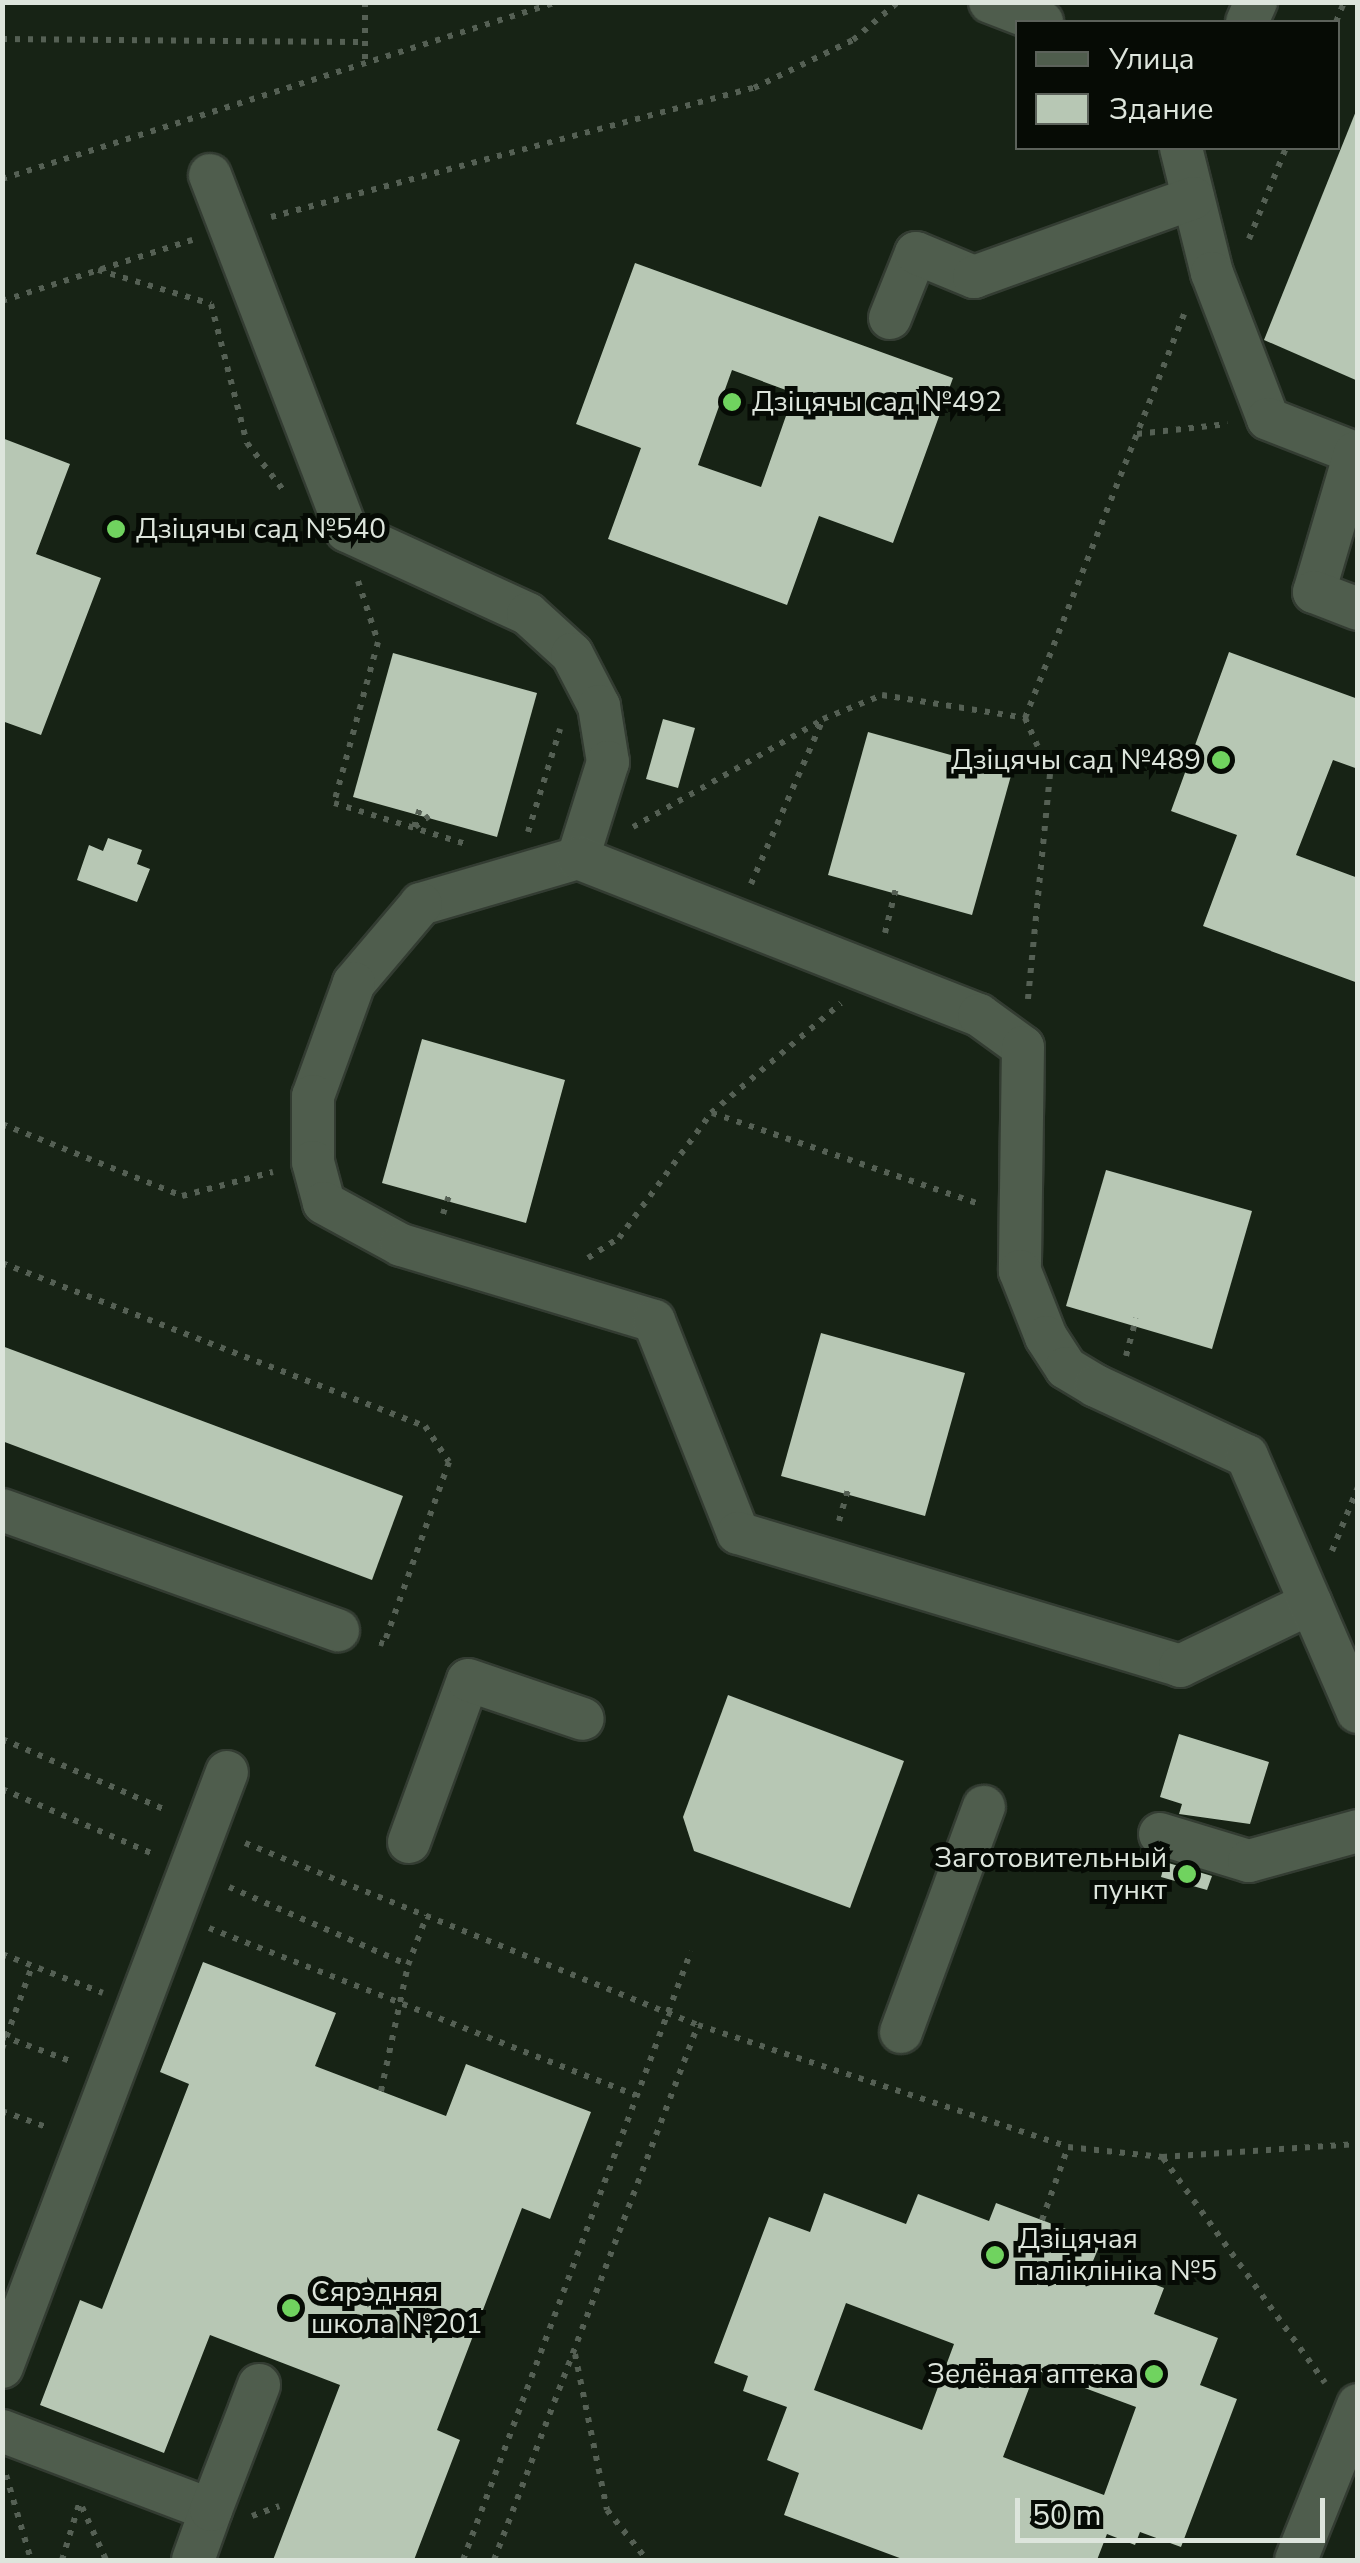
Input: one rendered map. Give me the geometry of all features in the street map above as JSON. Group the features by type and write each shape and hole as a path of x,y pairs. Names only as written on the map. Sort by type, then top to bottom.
{"lane":[{"path":"990,2 1037,20"},
{"path":"1181,150 1212,272 1268,420 1356,453 1314,592 1358,610"},
{"path":"210,175 347,531 528,614 572,654 599,706 608,762 578,858"},
{"path":"890,318 916,254 974,277 1193,198"},
{"path":"1310,1603 1180,1666 738,1533 654,1321 544,1284 401,1244 324,1202 313,1162 313,1096 354,982 421,904 578,858 979,1015 1023,1047 1016,1217 1030,1306 1066,1368 1247,1456 1358,1712"},
{"path":"2,1510 338,1630"},
{"path":"409,1842 468,1680 583,1719"},
{"path":"2,2367 116,2079 226,1772"},
{"path":"901,2032 984,1808"},
{"path":"1160,1834 1249,1861 1358,1831"},
{"path":"193,2560 259,2386"},
{"path":"1296,2560 1353,2416"},
{"path":"2,2431 85,2484 211,2510"}],"path":[{"path":"365,2 358,42 365,64"},
{"path":"2,180 556,2"},
{"path":"2,301 228,228 754,88 853,40 898,2"},
{"path":"2,39 358,42"},
{"path":"1023,1047 1050,774 1024,718 1185,312 1212,272 1233,278 1285,150"},
{"path":"98,270 211,304 247,443 294,504"},
{"path":"1136,434 1268,420"},
{"path":"363,595 378,642 334,803 484,850"},
{"path":"578,858 823,719 882,694 1024,718"},
{"path":"525,842 563,718"},
{"path":"735,919 823,719"},
{"path":"414,828 420,809"},
{"path":"414,828 429,816"},
{"path":"544,1284 619,1238 711,1112 875,974"},
{"path":"711,1112 1016,1217"},
{"path":"2,1124 182,1196 271,1172"},
{"path":"2,1263 424,1426 449,1462 384,1644 338,1630"},
{"path":"2,1739 206,1827 698,2024 1068,2146 1162,2157 1358,2144"},
{"path":"174,1914 636,2095"},
{"path":"463,2560 692,1951"},
{"path":"2,1954 142,2008"},
{"path":"381,2091 394,2000 408,1965"},
{"path":"2,2049 32,1966"},
{"path":"494,2560 698,2024"},
{"path":"4,2036 116,2079"},
{"path":"1042,2220 1068,2146"},
{"path":"1162,2157 1302,2340 1353,2416"},
{"path":"574,2352 607,2510 647,2560"},
{"path":"2,2462 31,2560"},
{"path":"62,2560 85,2484"},
{"path":"85,2484 106,2560"}],"building":[{"path":"1358,106 1358,381 1264,340"},
{"path":"635,263 953,378 893,543 819,516 787,605 608,539 641,448 576,424","holes":["732,370 794,393 761,487 698,465"]},
{"path":"2,438 70,464 36,554 101,578 41,735 2,721"},
{"path":"1229,652 1358,699 1358,769 1333,760 1296,855 1358,878 1358,983 1203,926 1237,835 1171,811"},
{"path":"393,653 537,693 497,837 353,797"},
{"path":"663,719 695,728 678,788 646,779"},
{"path":"868,732 1012,772 972,915 828,875"},
{"path":"108,838 142,850 137,864 150,869 137,902 77,880 89,845 103,851"},
{"path":"422,1039 565,1080 526,1223 382,1183"},
{"path":"1106,1170 1252,1211 1212,1349 1066,1306"},
{"path":"821,1333 965,1373 925,1516 781,1476"},
{"path":"2,1346 403,1496 372,1580 2,1441"},
{"path":"728,1695 904,1761 850,1908 694,1851 683,1817"},
{"path":"1179,1734 1269,1762 1250,1824 1179,1814 1182,1804 1160,1797"},
{"name":"Заготовительный пункт","path":"1165,1862 1212,1876 1207,1890 1161,1877"},
{"path":"203,1962 336,2013 315,2066 446,2116 466,2064 591,2112 550,2219 522,2208 437,2430 460,2440 414,2560 273,2560 340,2385 210,2335 164,2453 40,2405 80,2300 102,2309 189,2084 160,2072"},
{"path":"824,2193 906,2224 918,2194 989,2221 996,2203 1101,2242 1093,2261 1164,2288 1154,2314 1218,2338 1200,2385 1237,2399 1181,2547 1140,2532 1135,2545 1107,2534 1097,2560 905,2560 784,2515 799,2473 767,2460 787,2407 743,2391 748,2376 714,2363 769,2217 810,2232","holes":["846,2303 954,2344 922,2430 814,2390","1036,2370 1136,2407 1104,2495 1003,2457"]}],"place":[{"name":"Дзіцячы сад №492","path":"732,402"},
{"name":"Дзіцячы сад №540","path":"116,529"},
{"name":"Дзіцячы сад №489","path":"1221,760"},
{"name":"Заготовительный пункт","path":"1187,1874"},
{"name":"Дзіцячая паліклініка №5","path":"995,2255"},
{"name":"Сярэдняя школа №201","path":"291,2308"},
{"name":"Зелёная аптека","path":"1154,2374"}]}
